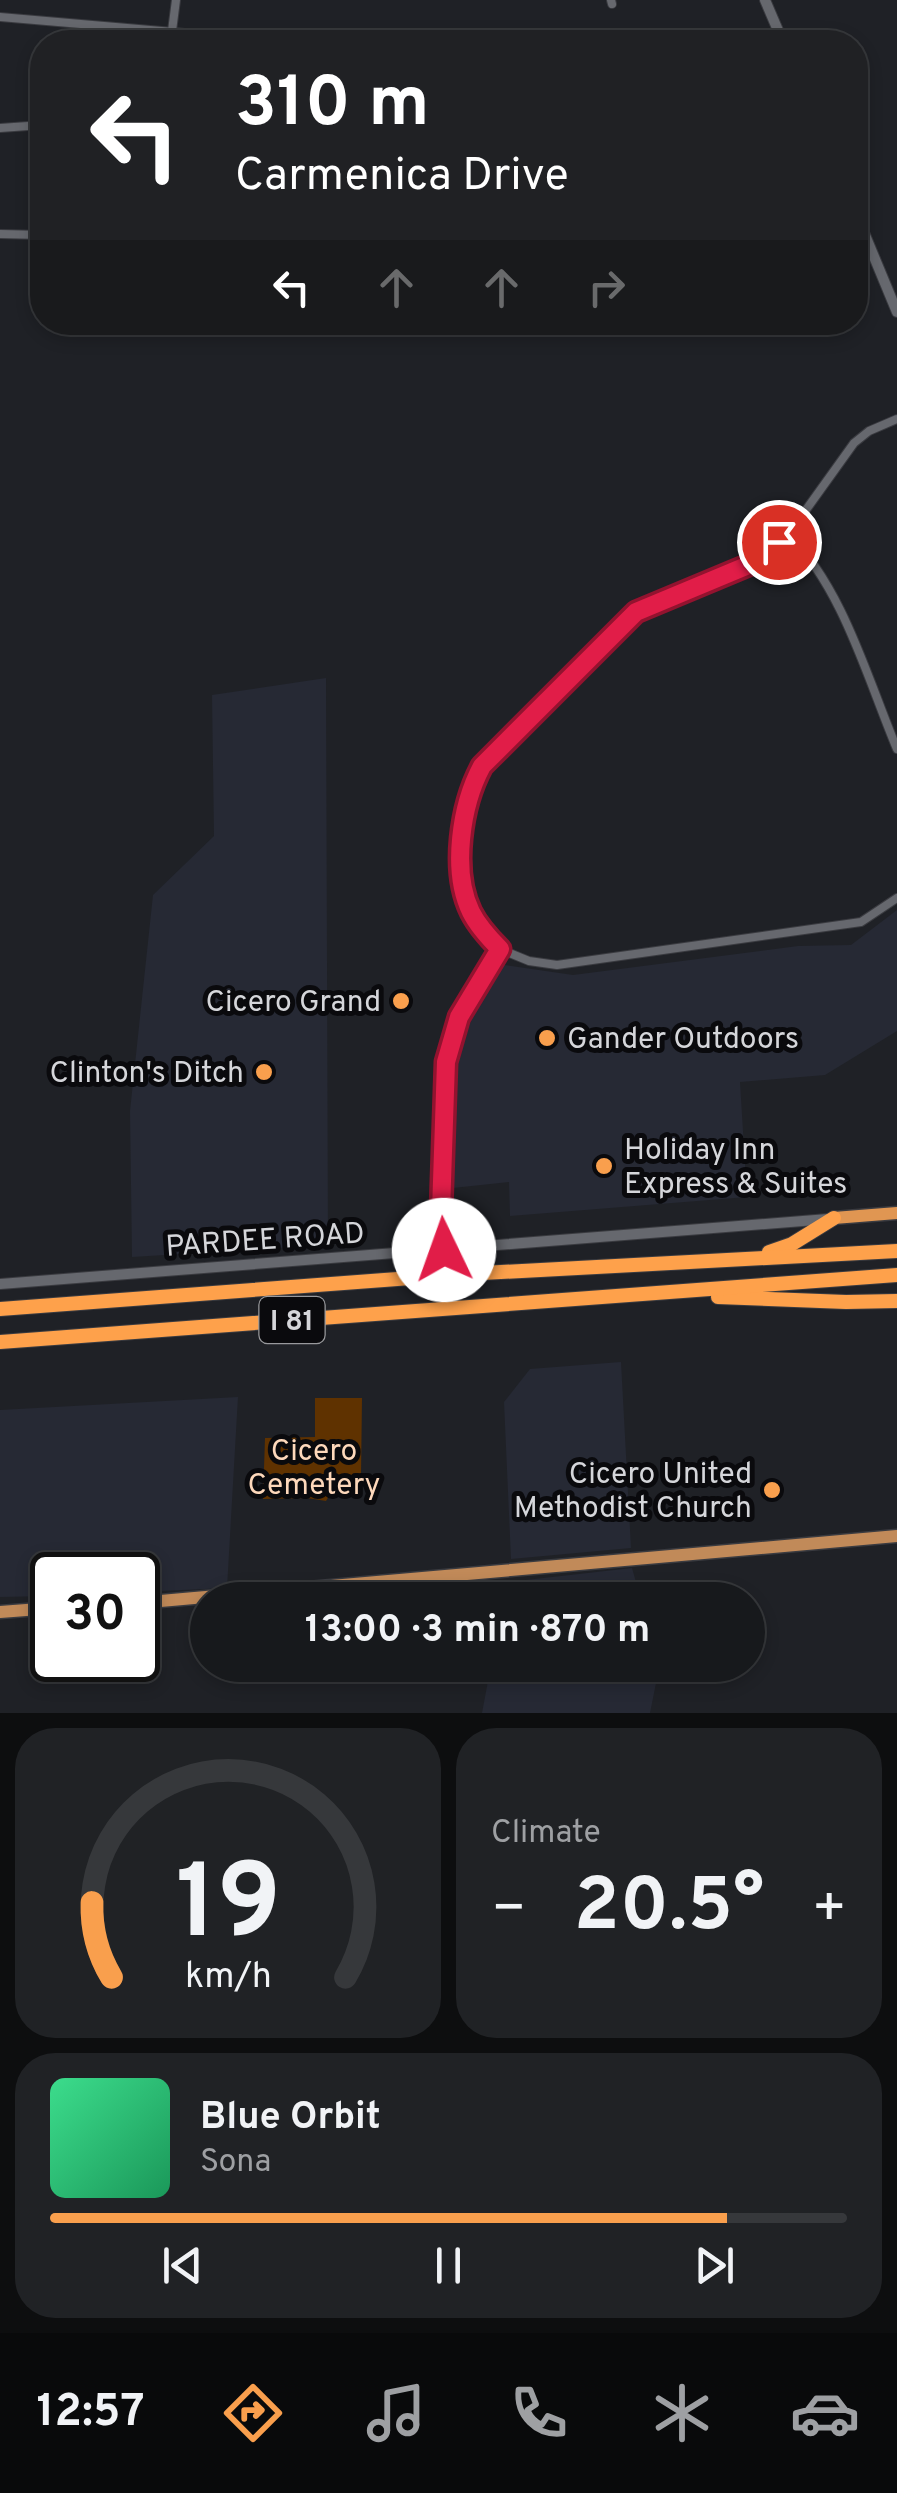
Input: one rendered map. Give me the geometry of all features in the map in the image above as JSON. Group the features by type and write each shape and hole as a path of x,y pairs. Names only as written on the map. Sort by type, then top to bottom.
{"highway":[{"name":"PARDEE ROAD","path":"828,1221 897,1216"},
{"path":"726,1260 792,1244 828,1221"},
{"path":"780,1226 794,1236 792,1244"},
{"name":"I 81","path":"0,1309 464,1274 897,1252"},
{"name":"I 81","path":"0,1342 897,1275"},
{"path":"668,1294 846,1302 897,1300"}],"main road":[{"path":"160,1601 897,1536"},
{"path":"0,1612 30,1610"}],"street":[{"path":"172,30 176,0"},
{"path":"765,0 778,30"},
{"path":"0,17 160,30"},
{"path":"0,128 30,127"},
{"path":"0,234 30,235"},
{"path":"868,242 897,312"},
{"path":"897,419 869,431 854,443 788,532 751,564 650,605 622,623 482,766 466,802 462,876 470,910 500,949 529,962 557,965 861,922 897,898"},
{"path":"788,532 810,555 828,583 897,749"},
{"path":"444,1250 441,1211 446,1062 459,1017 500,949"},
{"name":"PARDEE ROAD","path":"0,1284 828,1221"}],"shaded area":[{"path":"326,678 328,1245 132,1257 130,1111 153,895 214,836 212,695"},
{"path":"897,910 897,1031 825,1075 740,1082 747,1197 510,1216 509,1182 453,1188 455,1071 475,1008 504,965 573,975 798,946 851,945"},
{"path":"621,1362 631,1548 511,1559 504,1402 530,1369"},
{"path":"238,1397 227,1582 190,1582 190,1590 160,1591 160,1552 30,1552 30,1596 0,1597 0,1410"},
{"path":"632,1568 636,1582 508,1582"},
{"path":"488,1682 656,1682 650,1713 482,1713"}],"green space":[{"name":"Cicero Cemetery","path":"315,1398 362,1398 361,1476 326,1501 263,1499 265,1438 315,1437"}],"place":[{"name":"Cicero Grand","path":"401,1001"},
{"name":"Gander Outdoors","path":"547,1038"},
{"name":"Clinton's Ditch","path":"264,1072"},
{"name":"Holiday Inn Express & Suites","path":"604,1166"},
{"name":"Cicero United Methodist Church","path":"772,1490"}],"route":[{"path":"444,1250 441,1211 446,1062 459,1017 500,949 478,924 466,898 462,876 463,819 470,786 482,766 622,623 650,605 751,564 779,542"}]}
